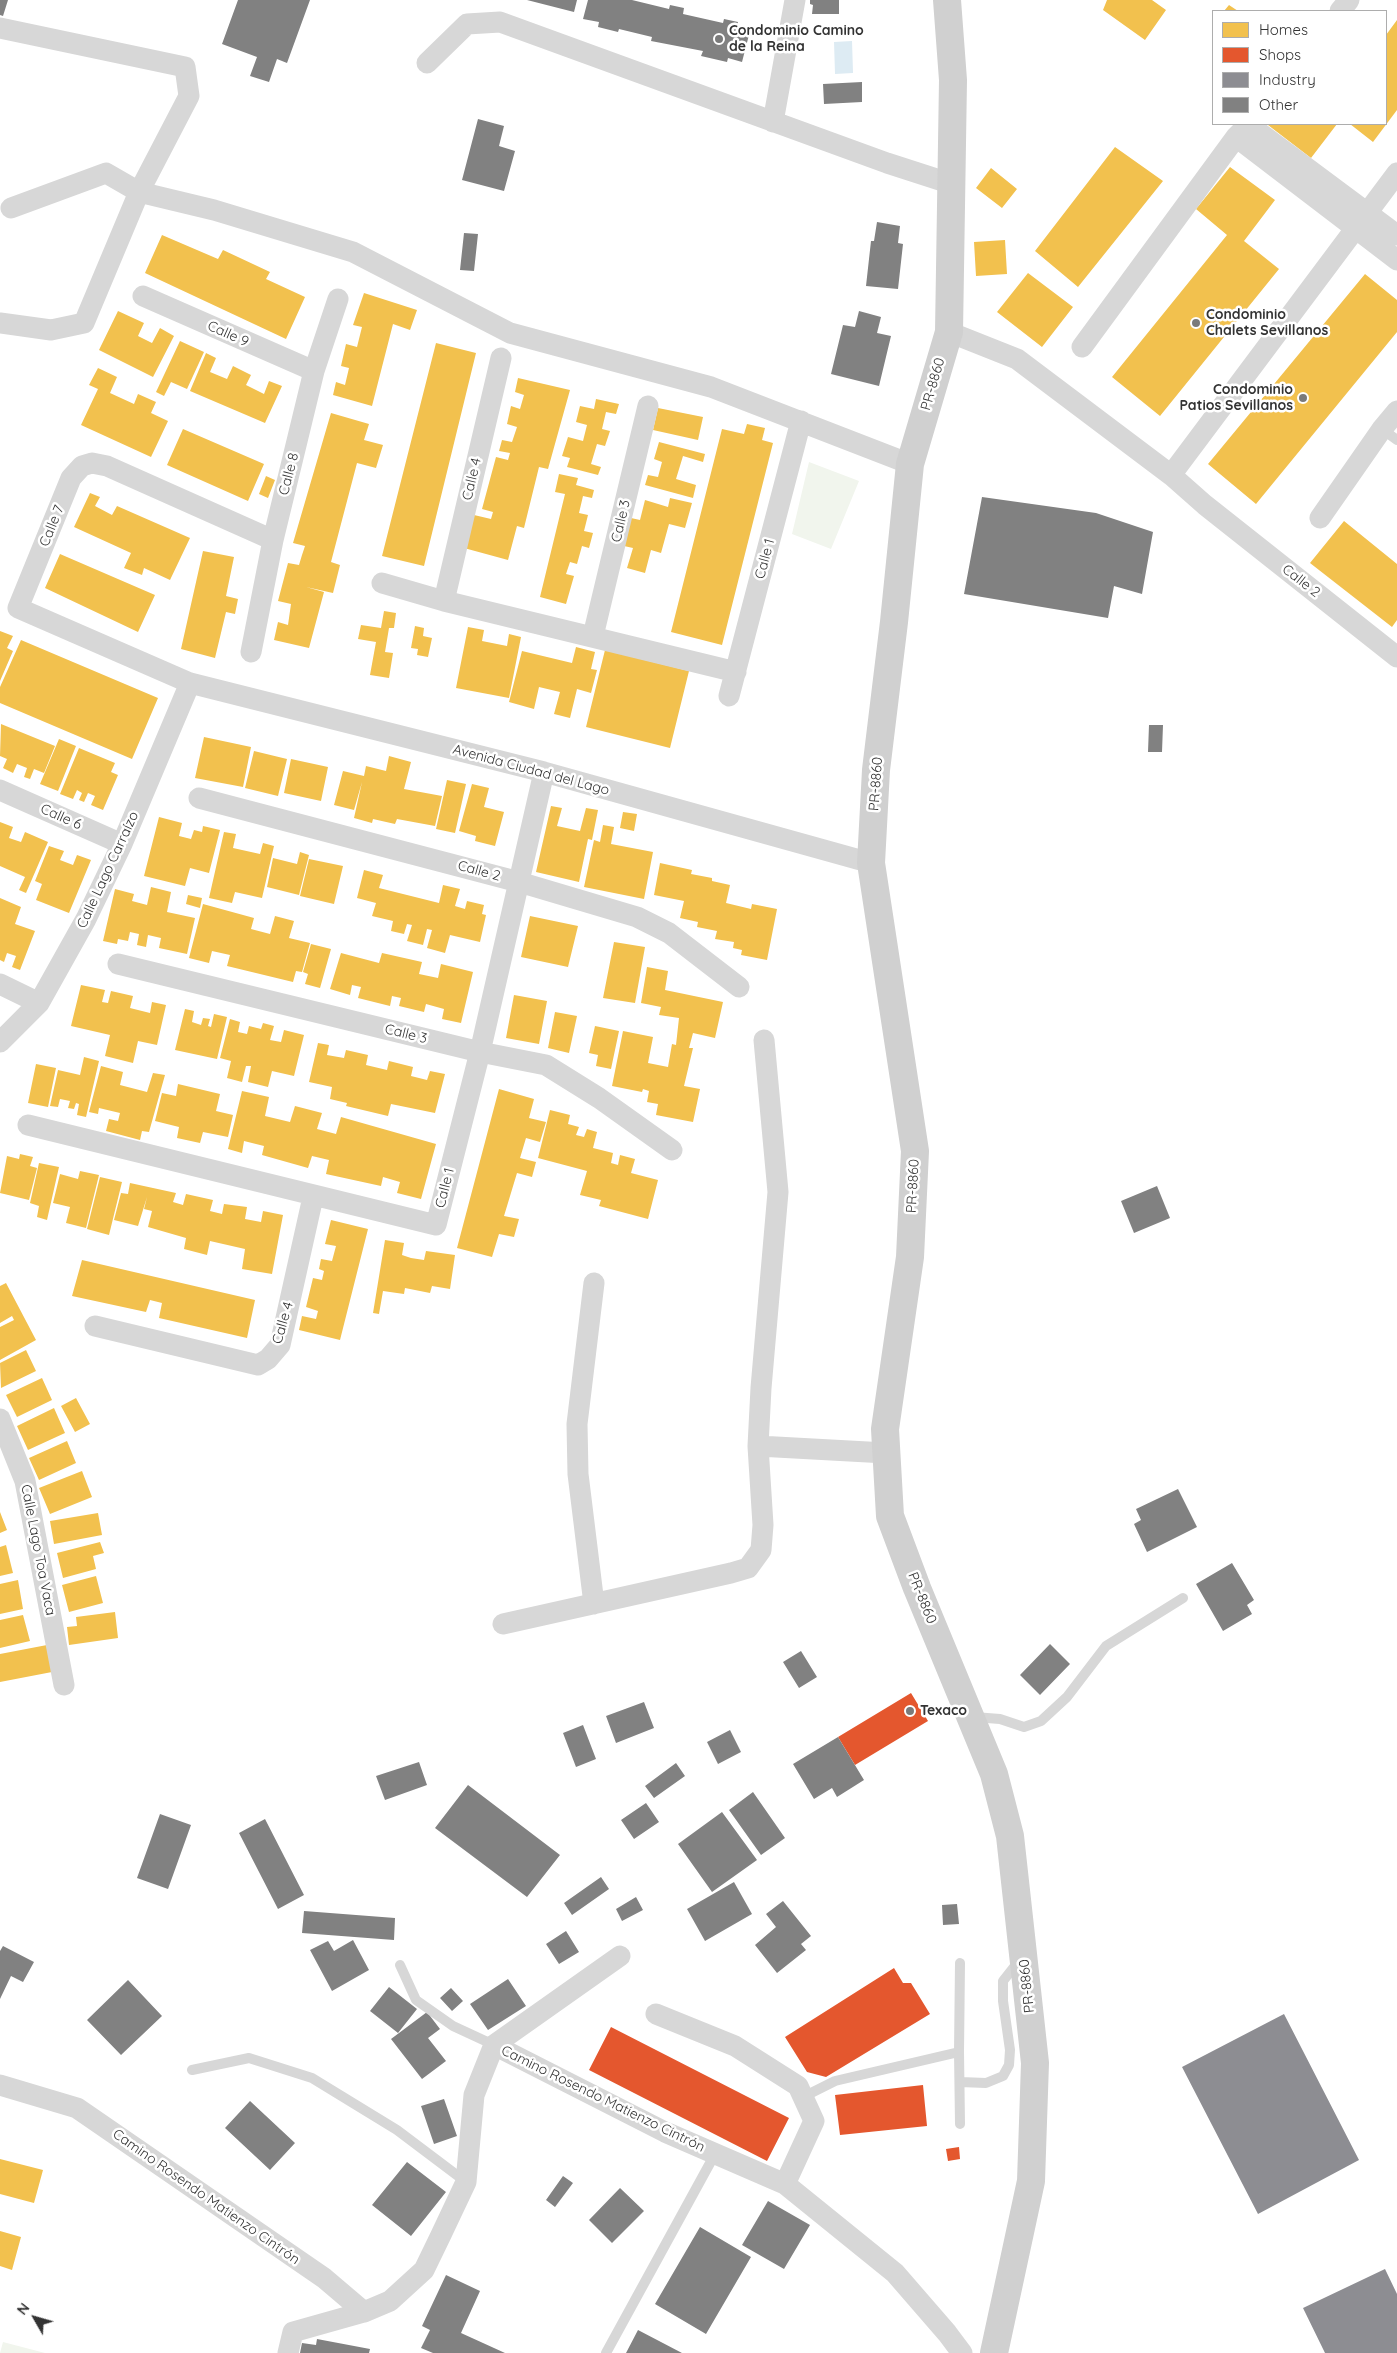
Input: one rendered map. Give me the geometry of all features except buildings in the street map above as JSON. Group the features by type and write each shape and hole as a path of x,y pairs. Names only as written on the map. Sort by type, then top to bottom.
{"street":[{"path":"773,122 795,0"},
{"name":"PR-8860","path":"948,0 953,80 949,332 910,464 894,622 876,770 871,863 915,1150 910,1257 885,1429 890,1516 917,1588 994,1774 1010,1836 1035,2063 1031,2181 994,2353"},
{"path":"1341,10 1349,0"},
{"path":"427,63 467,24 500,22 887,164 952,184"},
{"path":"0,28 185,67 189,96 139,192 84,323 51,330 0,323"},
{"path":"1082,347 1245,128 1362,220 1397,260"},
{"path":"11,208 106,173 139,192 214,210 353,252 510,333 711,387 910,464"},
{"path":"1172,475 1397,173"},
{"path":"1362,220 1397,235"},
{"name":"Calle 9","path":"143,296 314,371"},
{"name":"Calle 8","path":"251,652 273,540 314,371 338,299"},
{"name":"Calle 2","path":"949,332 1017,359 1172,475 1205,505 1397,657"},
{"name":"Calle 4","path":"444,601 501,358"},
{"name":"Calle 3","path":"593,636 648,406"},
{"path":"1320,518 1390,434 1397,411"},
{"name":"Calle 1","path":"729,696 801,421"},
{"name":"Calle 7","path":"190,683 18,608 71,478 82,466 92,463 107,466 273,540"},
{"path":"382,584 444,601 736,672"},
{"name":"Avenida Ciudad del Lago","path":"190,683 544,772 871,863"},
{"name":"Calle Lago Carraízo","path":"0,1042 39,1003 86,919 122,844 190,683"},
{"name":"Calle 1","path":"28,1125 313,1197 436,1225 480,1052 544,772"},
{"name":"Calle 6","path":"0,790 122,844"},
{"name":"Calle 2","path":"199,798 519,882 637,917 669,934 739,987"},
{"name":"Calle 3","path":"118,964 480,1052 546,1065 599,1098 672,1150"},
{"path":"0,984 39,1003"},
{"path":"503,1624 748,1568 761,1550 763,1525 758,1446 761,1388 778,1192 764,1040"},
{"name":"Calle 4","path":"95,1326 258,1365 268,1359 280,1345 313,1197"},
{"path":"594,1283 577,1424 578,1474 594,1604"},
{"name":"Calle Lago Toa Vaca","path":"0,1419 25,1481 64,1685"},
{"path":"758,1446 886,1453"},
{"path":"494,2045 620,1956"},
{"path":"656,2014 735,2046 798,2086 814,2121 785,2184"},
{"name":"Camino Rosendo Matienzo Cintrón","path":"0,2085 77,2108 324,2278 364,2312 390,2300 424,2270 466,2182 474,2095 494,2045 666,2132 785,2184 895,2273 962,2353"},
{"path":"288,2353 294,2332 364,2312"}],"lane":[{"path":"970,1716 1000,1720 1024,1727 1041,1721 1067,1697 1106,1646 1183,1598"},
{"path":"960,2082 986,2082 1003,2076 1009,2065 1010,2050 1003,2001 1004,1981 1023,1955"},
{"path":"960,1963 960,2124"},
{"path":"400,1965 416,2000 453,2026 494,2045"},
{"path":"803,2097 834,2081 959,2052"},
{"path":"192,2070 249,2058 312,2078 398,2130 466,2182"},
{"path":"606,2353 716,2154"}],"shaded area":[{"path":"852,41 853,73 835,74 834,42"},
{"path":"809,462 859,481 831,549 792,534"},
{"path":"3,2342 45,2353 0,2353"}],"place":[{"name":"Condominio Camino de la Reina","path":"719,39"},
{"name":"Condominio Chalets Sevillanos","path":"1196,323"},
{"name":"Condominio Patios Sevillanos","path":"1303,398"},
{"name":"Texaco","path":"910,1711"}]}
